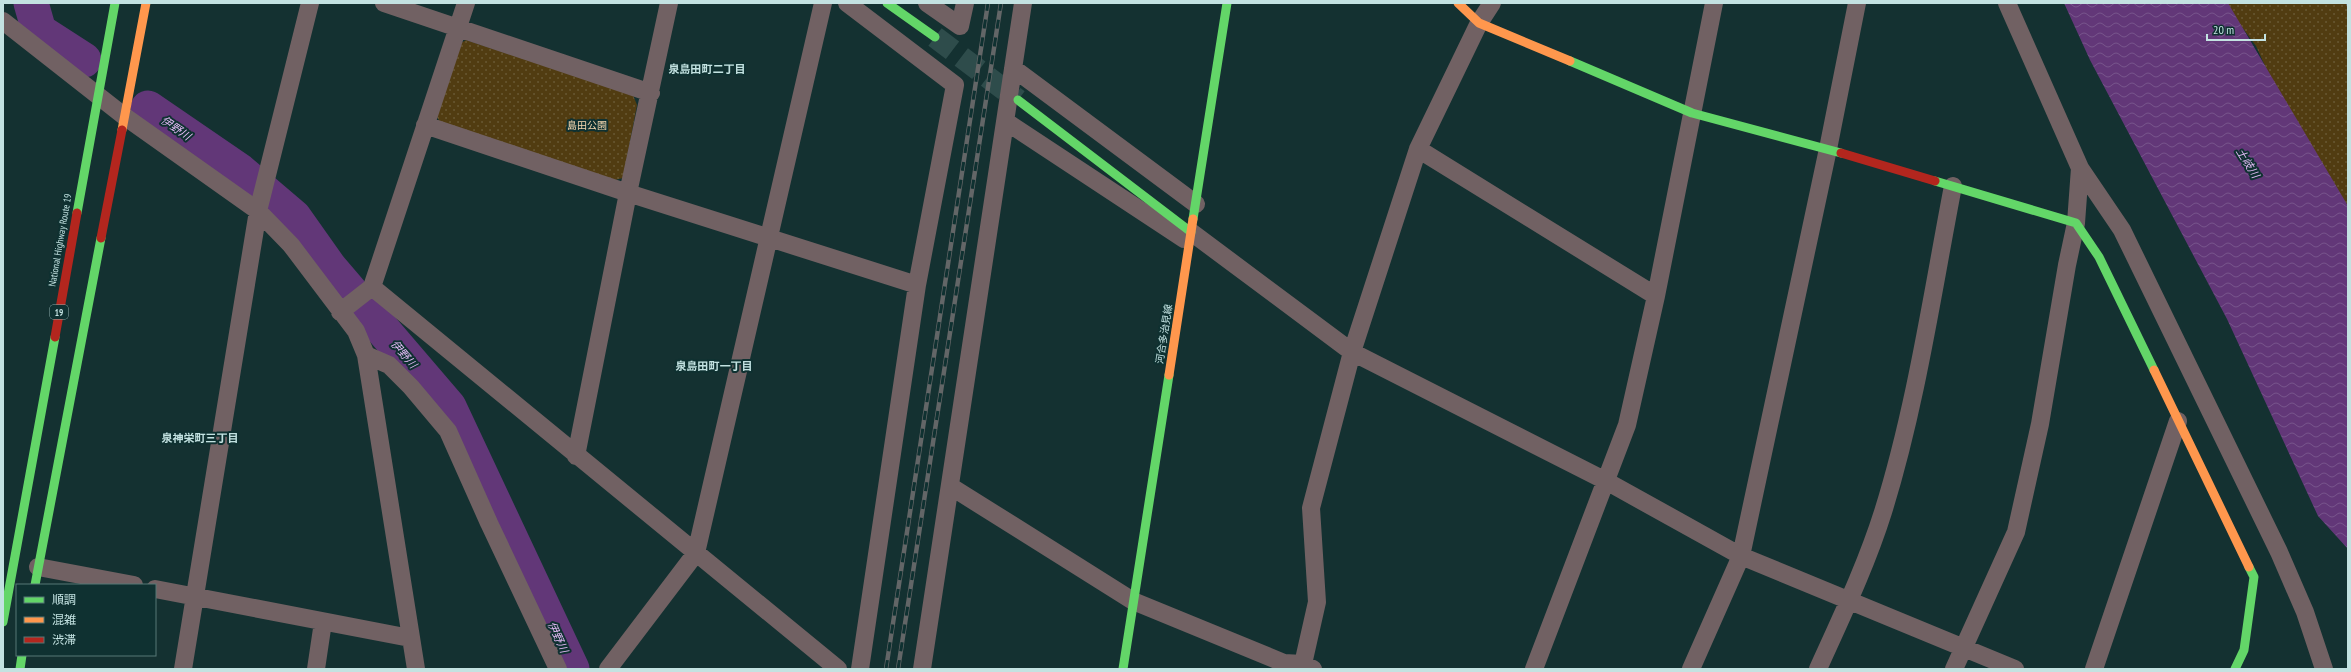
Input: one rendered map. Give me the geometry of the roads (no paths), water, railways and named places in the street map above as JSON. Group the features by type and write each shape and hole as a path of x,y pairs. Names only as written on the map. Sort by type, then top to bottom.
{"main road":[{"name":"National Highway Route 19","path":"3,622 9,560 115,3"},
{"path":"35,584 146,3"},
{"path":"887,3 935,37"},
{"name":"河合多治見線","path":"1123,669 1227,3"},
{"path":"1458,3 1480,23 1692,113 1828,149 2076,223 2100,257 2254,577 2244,650 2235,669"},
{"path":"1018,100 1191,237"},
{"path":"20,669 22,656"}],"street":[{"path":"184,669 258,211 310,3"},
{"path":"384,3 651,93"},
{"path":"340,312 372,287 466,3"},
{"path":"576,456 628,193 651,93 669,3"},
{"path":"608,669 696,553 823,3"},
{"path":"847,3 954,84 917,285 860,669"},
{"path":"927,3 960,26 965,3"},
{"path":"922,669 1023,3"},
{"path":"950,486 1133,601 1284,663 1306,667 1317,602 1312,508 1352,352 1418,149 1480,23 1492,3"},
{"path":"1534,669 1627,425 1656,296 1714,3"},
{"path":"1691,669 1741,556 1828,149 1857,3"},
{"path":"2007,3 2080,168 2122,230 2279,552 2305,612 2324,669"},
{"path":"3,21 97,96 258,211 291,245 340,312 356,331 366,355 416,669"},
{"path":"1013,68 1196,204"},
{"path":"1005,121 1191,237 1352,352 1606,480 1741,556 2015,669"},
{"path":"425,125 628,193 917,285"},
{"path":"1418,149 1656,296"},
{"path":"1954,669 2016,532 2040,424 2066,265 2076,223 2080,168"},
{"path":"1818,669 1849,600 1882,513 1907,422 1953,186"},
{"path":"372,287 576,456 838,669"},
{"path":"366,355 389,365 411,387 448,431 489,523 558,669"},
{"path":"2094,669 2178,421"},
{"path":"38,567 129,584"},
{"path":"156,589 410,638"},
{"path":"316,669 323,622"}],"water":[{"name":"土岐川","path":"2064,3 2228,3 2348,206 2348,549 2318,516 2227,319 2090,60"}],"waterway":[{"name":"伊野川","path":"31,3 39,31 84,60"},
{"name":"伊野川","path":"148,108 240,171 294,217 330,268 449,407 572,669"}],"tunnel":[{"path":"935,37 1018,100"}],"railway":[{"path":"886,669 988,3"},
{"path":"898,669 1001,3"}],"district":[{"name":"泉島田町二丁目","path":"707,69"},
{"name":"泉島田町一丁目","path":"714,366"},
{"name":"泉神栄町三丁目","path":"200,438"}],"park label":[{"name":"島田公園","path":"587,125"}]}
